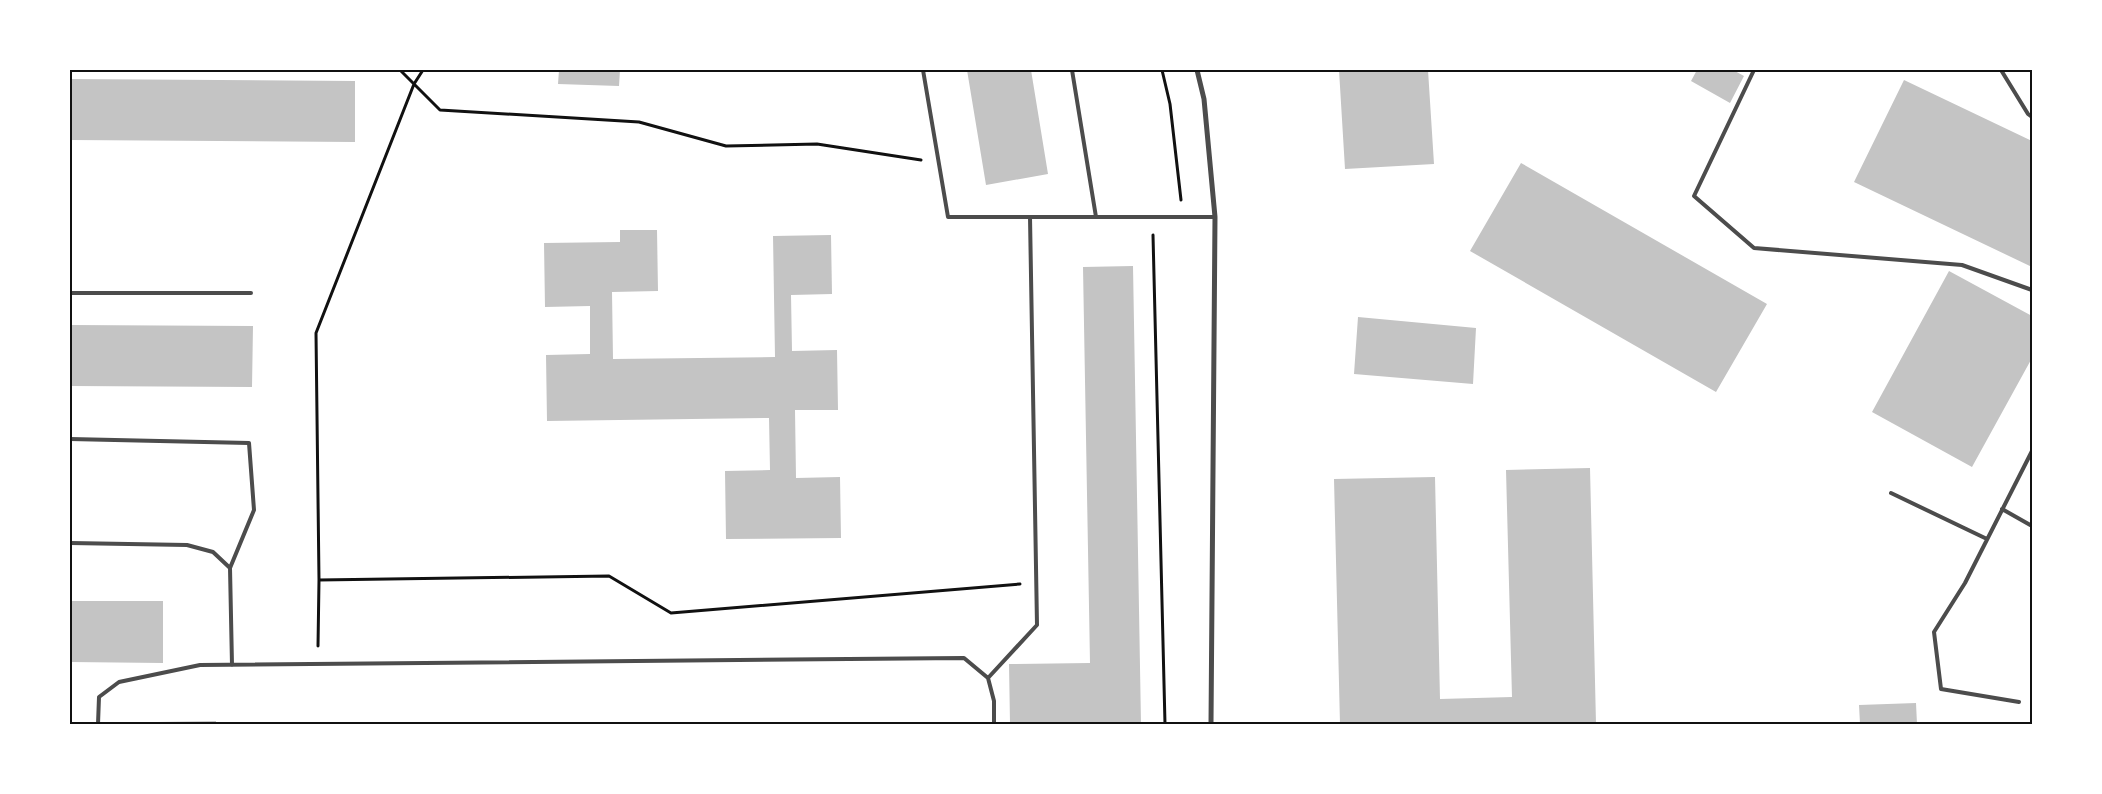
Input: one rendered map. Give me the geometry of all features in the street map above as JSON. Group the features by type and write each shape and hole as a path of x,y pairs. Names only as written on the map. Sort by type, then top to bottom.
{"street":[{"path":"1197,70 1204,100 1214,217 1211,724"}],"lane":[{"path":"923,70 948,218 1214,217"},
{"path":"1072,70 1096,217"},
{"path":"1754,70 1694,196 1754,248 1962,265 2032,290"},
{"path":"2001,70 2028,114 2032,117"},
{"path":"988,678 1037,625 1030,217"},
{"path":"70,293 251,293"},
{"path":"70,439 249,443 254,510 230,568 232,665"},
{"path":"2019,702 1941,689 1934,632 1965,583 2032,451"},
{"path":"1891,493 1987,539"},
{"path":"2002,510 2032,526"},
{"path":"70,543 187,545 213,552 230,568"},
{"path":"98,724 99,697 119,682 200,665 964,658 988,678 994,701 994,724"}],"path":[{"path":"400,70 440,110 639,122 726,146 816,144 939,163"},
{"path":"318,664 319,580 316,332 414,84 424,70"},
{"path":"1162,70 1170,104 1182,217"},
{"path":"1152,217 1165,724"},
{"path":"319,580 609,576 671,613 1036,583"}],"building":[{"path":"559,70 620,70 619,86 558,84"},
{"path":"967,70 1031,70 1048,174 986,185"},
{"path":"1339,70 1428,70 1434,164 1345,169"},
{"path":"1697,70 1733,70 1744,76 1730,103 1691,81"},
{"path":"70,79 355,81 355,142 70,140"},
{"path":"1904,80 2032,141 2032,267 1854,182"},
{"path":"1521,163 1767,304 1716,392 1470,251"},
{"path":"620,230 657,230 658,291 612,292 613,359 775,357 773,236 831,235 832,294 791,295 792,351 837,350 838,410 795,410 796,478 840,477 841,538 726,539 725,471 770,470 769,418 547,421 546,355 590,354 590,306 545,307 544,243 620,242"},
{"path":"1133,266 1141,724 1010,724 1009,664 1090,663 1083,267"},
{"path":"1949,271 2032,316 2032,358 1972,467 1872,412"},
{"path":"1358,317 1476,328 1473,384 1354,374"},
{"path":"70,325 253,326 252,387 70,386"},
{"path":"1590,468 1596,724 1340,724 1334,479 1435,477 1440,699 1512,697 1506,470"},
{"path":"70,601 163,601 163,663 70,662"},
{"path":"1916,703 1917,724 1860,724 1859,705"},
{"path":"216,721 216,724 157,724 157,722"}]}
